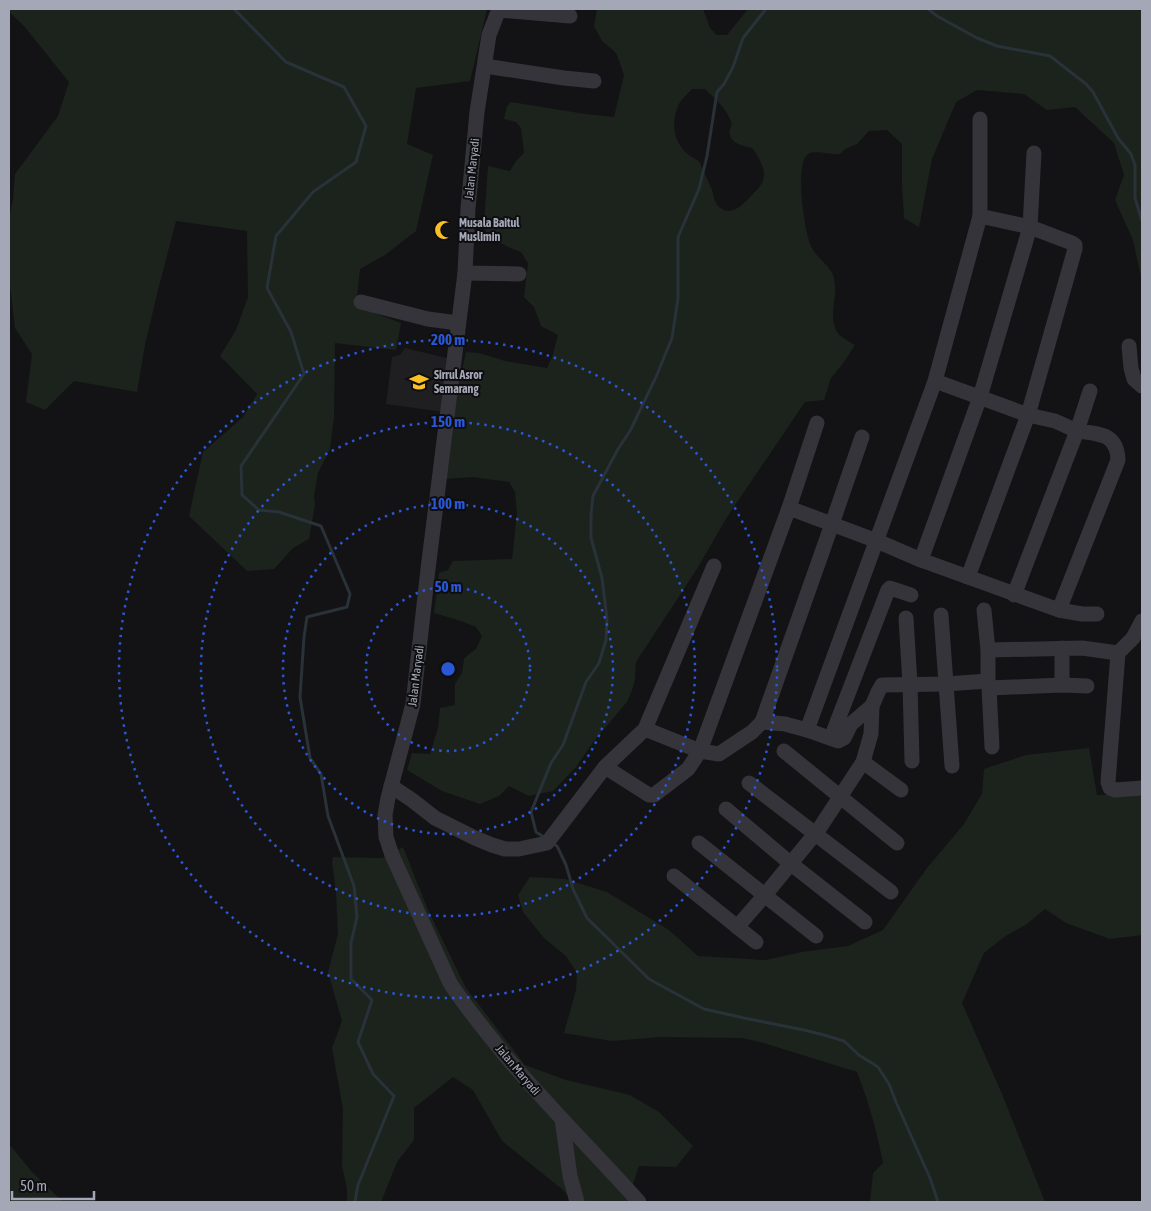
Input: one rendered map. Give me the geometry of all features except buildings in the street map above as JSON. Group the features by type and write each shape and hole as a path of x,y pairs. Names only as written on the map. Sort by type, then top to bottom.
{"street":[{"path":"499,10 570,16"},
{"name":"Jalan Maryadi","path":"499,10 490,35 477,112 469,198 465,273 413,704 388,798 385,826 388,846 450,983 456,992 530,1086 639,1202"},
{"path":"484,66 594,81"},
{"path":"807,730 935,381 980,216 980,119"},
{"path":"921,560 980,397 1030,227 1034,153"},
{"path":"968,577 1028,414 1075,249 1072,243 1030,227 980,216"},
{"path":"465,273 520,274"},
{"path":"361,302 428,319 458,323"},
{"path":"1130,346 1131,368 1134,379 1142,386"},
{"path":"935,381 1077,431 1103,435 1111,439 1116,446 1118,460 1059,610"},
{"path":"1014,595 1090,392"},
{"path":"605,767 649,795 654,795 688,769 700,751 789,508 817,423"},
{"path":"645,729 700,751 719,754 752,732 762,722 862,437"},
{"path":"789,508 1014,595 1059,610 1082,614 1097,614"},
{"path":"391,786 436,818 492,845 506,849 519,849 550,840 605,767 645,729 714,566"},
{"path":"831,738 888,590 894,588 911,595"},
{"path":"984,610 988,650 992,747"},
{"path":"941,616 952,766"},
{"path":"906,618 912,761"},
{"path":"1142,622 1133,638 1118,653 1108,782 1110,788 1115,790 1142,788"},
{"path":"1062,648 1062,685"},
{"path":"988,650 1082,648 1118,653"},
{"path":"737,927 814,834 863,762 871,734 872,706 882,685 989,684 1088,686"},
{"path":"762,722 785,724 838,741 844,738 851,724 872,706"},
{"path":"784,751 897,844"},
{"path":"863,762 901,790"},
{"path":"749,783 891,892"},
{"path":"726,810 865,922"},
{"path":"699,843 816,936"},
{"path":"674,876 756,942"},
{"path":"562,1119 570,1176 577,1202"}],"shaded area":[{"path":"9,9 487,9 470,81 416,88 407,144 433,155 416,231 385,255 360,269 356,306 401,323 396,350 335,343 334,417 330,449 318,473 309,539 293,548 274,569 247,571 189,516 203,452 243,417 257,394 220,356 236,330 248,297 247,231 176,221 145,345 137,392 74,381 45,410 26,402 32,354 15,328 9,278 9,217 13,200 15,174 58,116 69,82 24,26 9,12"},
{"path":"597,9 703,9 710,28 717,35 727,35 748,9 1142,9 1142,281 1133,240 1115,200 1124,175 1114,143 1075,107 1047,110 1024,94 977,90 956,102 932,159 919,227 904,218 902,144 887,130 869,131 857,144 845,149 840,154 817,152 807,155 803,161 801,185 806,229 814,252 833,275 835,282 834,325 837,332 843,338 855,345 831,378 824,400 805,402 727,517 697,569 636,662 635,680 627,702 594,741 576,767 553,791 529,796 509,786 499,796 480,804 442,791 407,770 412,753 430,754 438,728 440,708 455,705 455,684 462,673 464,659 476,649 482,636 476,627 434,613 439,573 448,570 453,561 512,559 517,513 515,492 509,482 472,477 445,479 458,389 466,352 479,353 505,361 547,368 558,335 541,326 534,307 524,297 528,263 521,252 487,235 484,225 488,166 510,171 524,153 521,128 516,122 504,119 507,106 511,102 614,117 624,75 617,55 602,41 594,26","holes":["692,89 705,89 728,115 732,123 730,134 733,141 752,148 763,168 764,176 760,187 741,205 729,211 717,205 699,161 686,153 675,135 674,120 680,102"]},
{"name":"Sirrul Asror Semarang","path":"405,348 451,359 444,412 386,404 392,357 400,355"},
{"path":"1089,748 1097,795 1142,794 1142,935 1110,939 1066,923 1045,909 1027,924 1004,937 984,953 962,1003 1002,1094 1045,1202 870,1202 873,1173 883,1163 872,1118 857,1072 742,1038 660,1037 612,1041 564,1033 576,990 577,973 566,956 544,938 523,912 518,895 530,877 565,879 607,892 669,930 698,956 766,960 802,952 848,946 883,930 927,868 964,824 982,794 984,769 1026,755"},
{"path":"403,847 428,910 466,988 525,1065 566,1080 630,1095 659,1112 693,1146 676,1167 639,1166 627,1202 573,1202 563,1190 502,1141 473,1090 453,1077 414,1108 414,1140 397,1162 381,1202 347,1202 347,1188 342,1166 343,1109 332,1048 342,1021 328,972 338,934 332,862 333,857 382,858"},
{"path":"9,1144 33,1173 63,1202 9,1202"}],"waterway":[{"path":"234,9 286,62 344,87 366,126 356,162 313,192 276,236 267,288 291,332 304,374 241,466 242,495 259,510 279,512 321,526 350,594 347,607 307,617 300,697 310,758 321,774 328,816 354,886 357,917 351,943 351,979 372,1000 358,1042 373,1074 394,1096 358,1185 355,1202"},
{"path":"544,837 536,832 531,812 551,763 563,745 586,682 599,663 606,640 607,619 602,578 591,538 593,496 618,449 630,431 672,338 678,298 678,237 699,189 707,156 717,92 724,84 733,67 743,38 766,9"},
{"path":"928,9 977,38 997,46 1050,56 1086,84 1093,92 1118,138 1131,154 1135,165 1135,198 1142,221"},
{"path":"553,844 557,846 566,865 573,889 587,918 649,979 704,1009 804,1030 844,1041 859,1055 878,1067 889,1084 930,1178 938,1202"}],"place":[{"name":"Musala Baitul Muslimin","path":"444,230"},
{"name":"Sirrul Asror Semarang","path":"419,382"}]}
